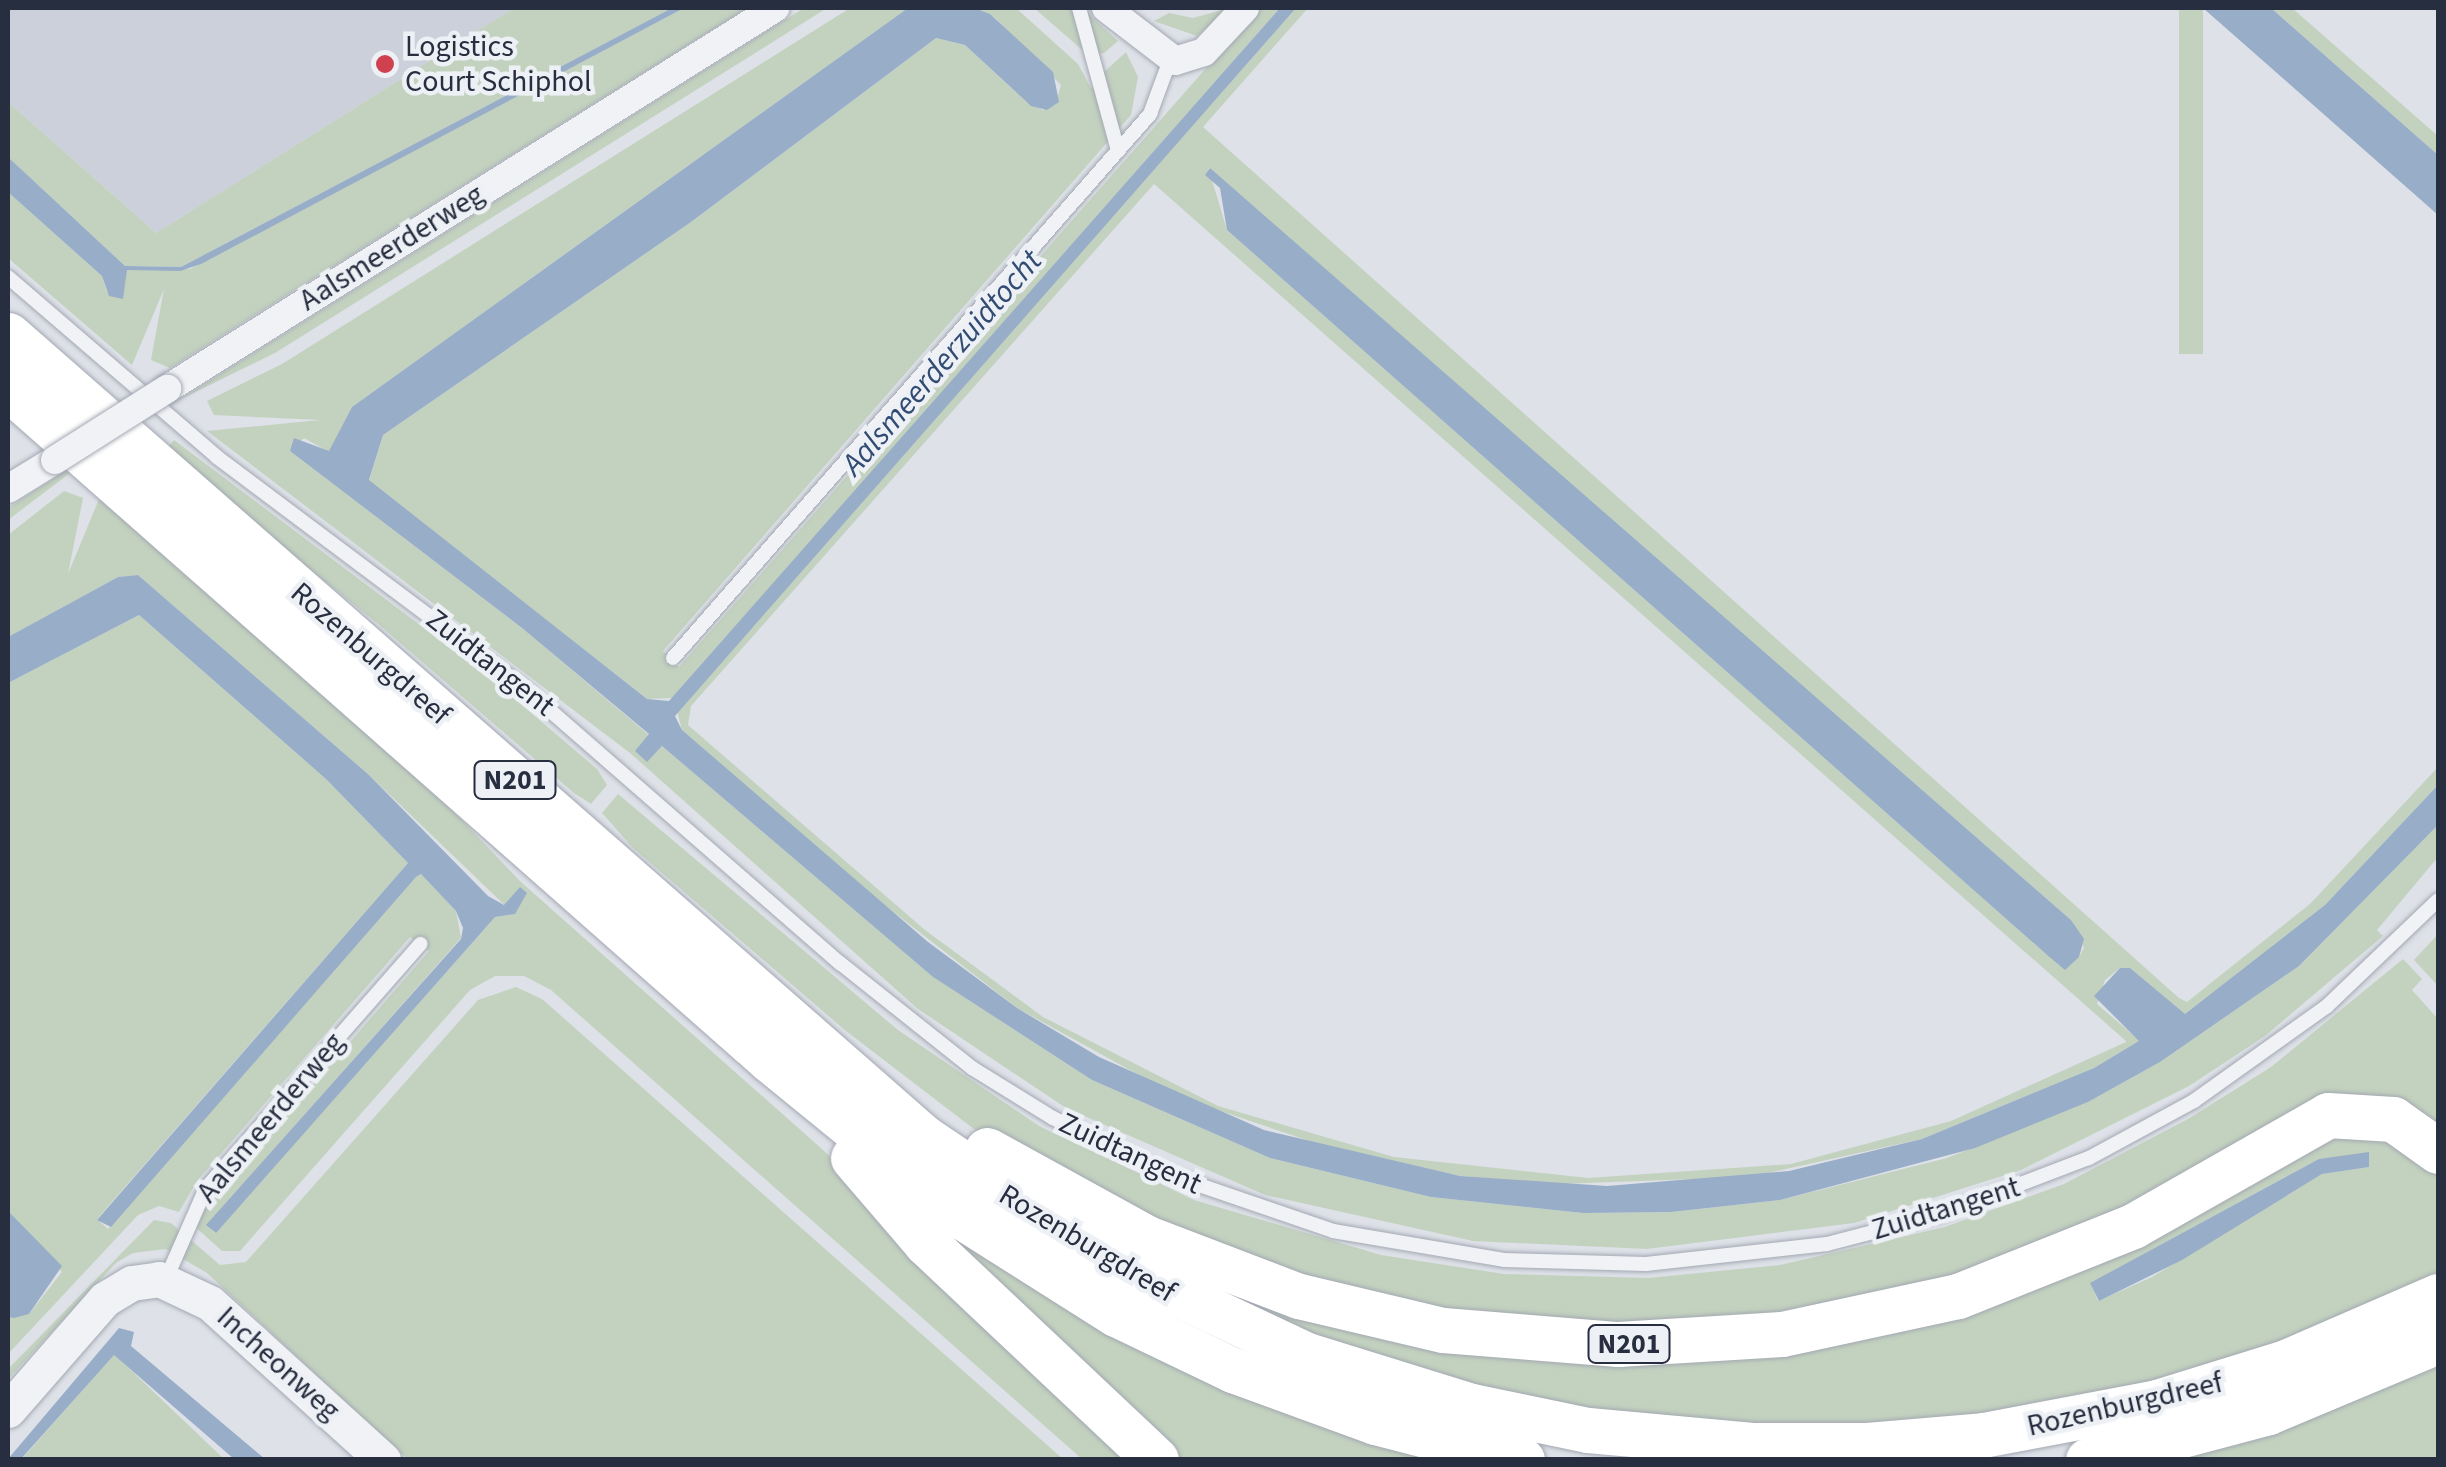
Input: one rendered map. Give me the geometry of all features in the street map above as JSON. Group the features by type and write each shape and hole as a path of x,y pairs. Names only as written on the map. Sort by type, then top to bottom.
{"highway":[{"name":"Rozenburgdreef","path":"8,335 783,1043 964,1218 1116,1314 1328,1406 1522,1460"},
{"name":"Rozenburgdreef","path":"8,388 783,1043 993,1188 1159,1289 1348,1370 1472,1406 1588,1430 1806,1446 2036,1427 2242,1377 2438,1296"},
{"name":"N201","path":"783,1043 1172,1249 1354,1311 1536,1340 1724,1340 1910,1308 2016,1276 2133,1226 2328,1115 2383,1116 2431,1144"},
{"name":"N201","path":"783,1043 926,1243 1156,1460"},
{"name":"Rozenburgdreef","path":"2088,1460 2268,1412 2438,1342"}],"street":[{"name":"Aalsmeerderweg","path":"8,489 775,8"},
{"path":"1106,8 1170,60 1204,52 1244,8"},
{"path":"8,1410 105,1299 140,1280 166,1280"},
{"name":"Incheonweg","path":"166,1280 218,1310 384,1460"}],"lane":[{"path":"1079,8 1118,151"},
{"path":"673,658 1118,151 1156,104 1170,60"},
{"name":"Zuidtangent","path":"8,277 216,457 522,686 840,963 972,1068 1053,1118 1158,1170 1333,1230 1504,1260 1646,1264 1827,1244 1942,1214 2089,1158 2194,1101 2327,1006 2438,900"},
{"name":"Aalsmeerderweg","path":"166,1280 214,1178 420,944"}],"shaded area":[{"name":"Logistics Court Schiphol","path":"8,8 514,8 156,233 8,102"}],"green space":[{"path":"514,8 672,8 181,267 125,266 8,157 8,102 156,233"},
{"path":"684,8 747,8 170,368 151,360 164,289 132,365 8,258 8,192 102,276 107,292 126,270 190,269"},
{"path":"804,8 827,8 275,353 179,400"},
{"path":"850,8 908,8 352,407 329,452 304,438 290,451 522,628 649,735 647,761 662,746 933,977 1092,1080 1270,1158 1431,1197 1583,1213 1671,1212 1780,1200 1947,1158 2088,1102 2160,1062 2299,966 2438,825 2438,857 2377,930 2383,936 2265,1036 2189,1086 2021,1170 1854,1223 1647,1249 1473,1241 1265,1195 1066,1108 918,1009 630,753 207,431 320,420 214,415 207,401 282,364"},
{"path":"974,8 1016,8 1078,64 1091,88 1103,84 1103,73 1126,52 1138,77 1131,115 663,651 679,667 1259,8 1280,8 673,698 647,699 369,481 383,435 691,222 936,38 965,45 1025,101 1043,110 1055,105 1061,85 994,17"},
{"path":"1034,8 1082,8 1118,41 1104,53 1087,54"},
{"path":"1229,8 1197,36 1154,21 1169,13 1193,18"},
{"path":"1296,8 1308,8 1203,127 2179,998 2187,1002 2310,904 2438,767 2438,785 2325,905 2184,1015 2130,968 2120,968 2105,980 2097,1004 2140,1041 2094,1068 1922,1139 1750,1177 1559,1184 1460,1176 1354,1156 1179,1097 1017,1008 873,896 682,730 677,711","holes":["1208,167 2071,920 2084,948 2079,957 2046,954 1227,230","1154,184 2126,1041 2126,1042 1951,1121 1791,1164 1588,1178 1394,1157 1218,1106 1043,1017 925,930 688,725 691,706"]},
{"path":"2179,8 2203,8 2203,354 2179,354"},
{"path":"2271,8 2292,8 2438,136 2438,155"},
{"path":"174,440 489,677 597,769 607,785 591,804 574,793 377,623 163,452"},
{"path":"67,470 70,473 8,520 8,508"},
{"path":"64,491 83,498 68,574 102,492 389,744 521,882 823,1150 1143,1459 1082,1459 551,990 524,976 495,976 470,990 240,1251 222,1251 192,1224 429,951 410,937 197,1181 179,1212 159,1206 138,1215 8,1354 8,1317 29,1314 62,1272 8,1211 8,683 139,615 326,779 408,863 97,1219 108,1229 416,877 421,874 456,911 461,938 207,1225 215,1233 495,917 514,914 369,775 138,575 118,577 8,637 8,535"},
{"path":"618,794 898,1030 1039,1126 1194,1200 1381,1255 1504,1274 1648,1278 1780,1265 1945,1227 2064,1184 2188,1119 2271,1067 2403,959 2422,979 2412,990 2438,1019 2438,1142 2397,1111 2017,1266 1697,1334 1327,1296 1013,1155 970,1126 846,1031 633,848 602,813"},
{"path":"2438,934 2438,986 2414,960"},
{"path":"516,987 542,999 1063,1459 407,1459 207,1273 166,1249 133,1253 116,1263 8,1379 8,1369 154,1220 171,1223 220,1265 246,1262 478,1000"},
{"path":"2345,1125 2438,1161 2438,1279 2352,1319 2066,1407 1795,1431 1556,1409 1309,1340 1004,1169 1289,1301 1786,1341","holes":["2306,1166 2368,1167 2322,1174 2152,1277 2098,1301 2091,1283"]},
{"path":"949,1226 1458,1459 1170,1459 937,1240"},
{"path":"114,1354 224,1459 21,1460"},
{"path":"2438,1357 2438,1459 2153,1460"}],"water":[{"path":"672,8 684,8 201,264 180,271 127,270 123,299 109,296 102,276 8,192 8,157 125,266 181,267"},
{"path":"908,8 974,8 990,14 1053,72 1059,102 1047,110 1031,106 965,45 936,38 691,222 383,435 369,480 647,699 669,701 1280,8 1296,8 675,716 682,730 928,942 1017,1008 1099,1057 1264,1130 1460,1176 1607,1186 1789,1171 1922,1139 2094,1068 2139,1041 2094,996 2120,968 2130,968 2185,1014 2325,905 2438,785 2438,825 2299,966 2160,1062 2088,1102 1975,1148 1780,1200 1671,1212 1583,1213 1431,1197 1270,1158 1092,1080 933,977 662,746 647,762 635,751 649,734 522,628 290,451 294,438 329,451 352,407"},
{"path":"2203,8 2271,8 2438,155 2438,215"},
{"path":"1210,168 2071,920 2084,939 2079,957 2065,970 2046,954 1227,230 1220,188 1205,175"},
{"path":"138,575 369,775 488,896 504,905 520,887 527,893 515,914 495,917 216,1233 206,1225 461,939 463,928 456,911 421,874 416,877 111,1227 97,1220 408,863 326,779 139,615 8,683 8,637 118,577"},
{"path":"2369,1152 2369,1167 2322,1174 2182,1260 2099,1301 2090,1283 2319,1159"},
{"path":"8,1211 62,1266 29,1314 14,1318 8,1317"},
{"path":"119,1328 134,1332 131,1346 265,1459 234,1459 114,1355 21,1459 8,1459"}],"place":[{"name":"Logistics Court Schiphol","path":"385,64"}],"water label":[{"name":"Aalsmeerderzuidtocht","path":"942,363"}]}
